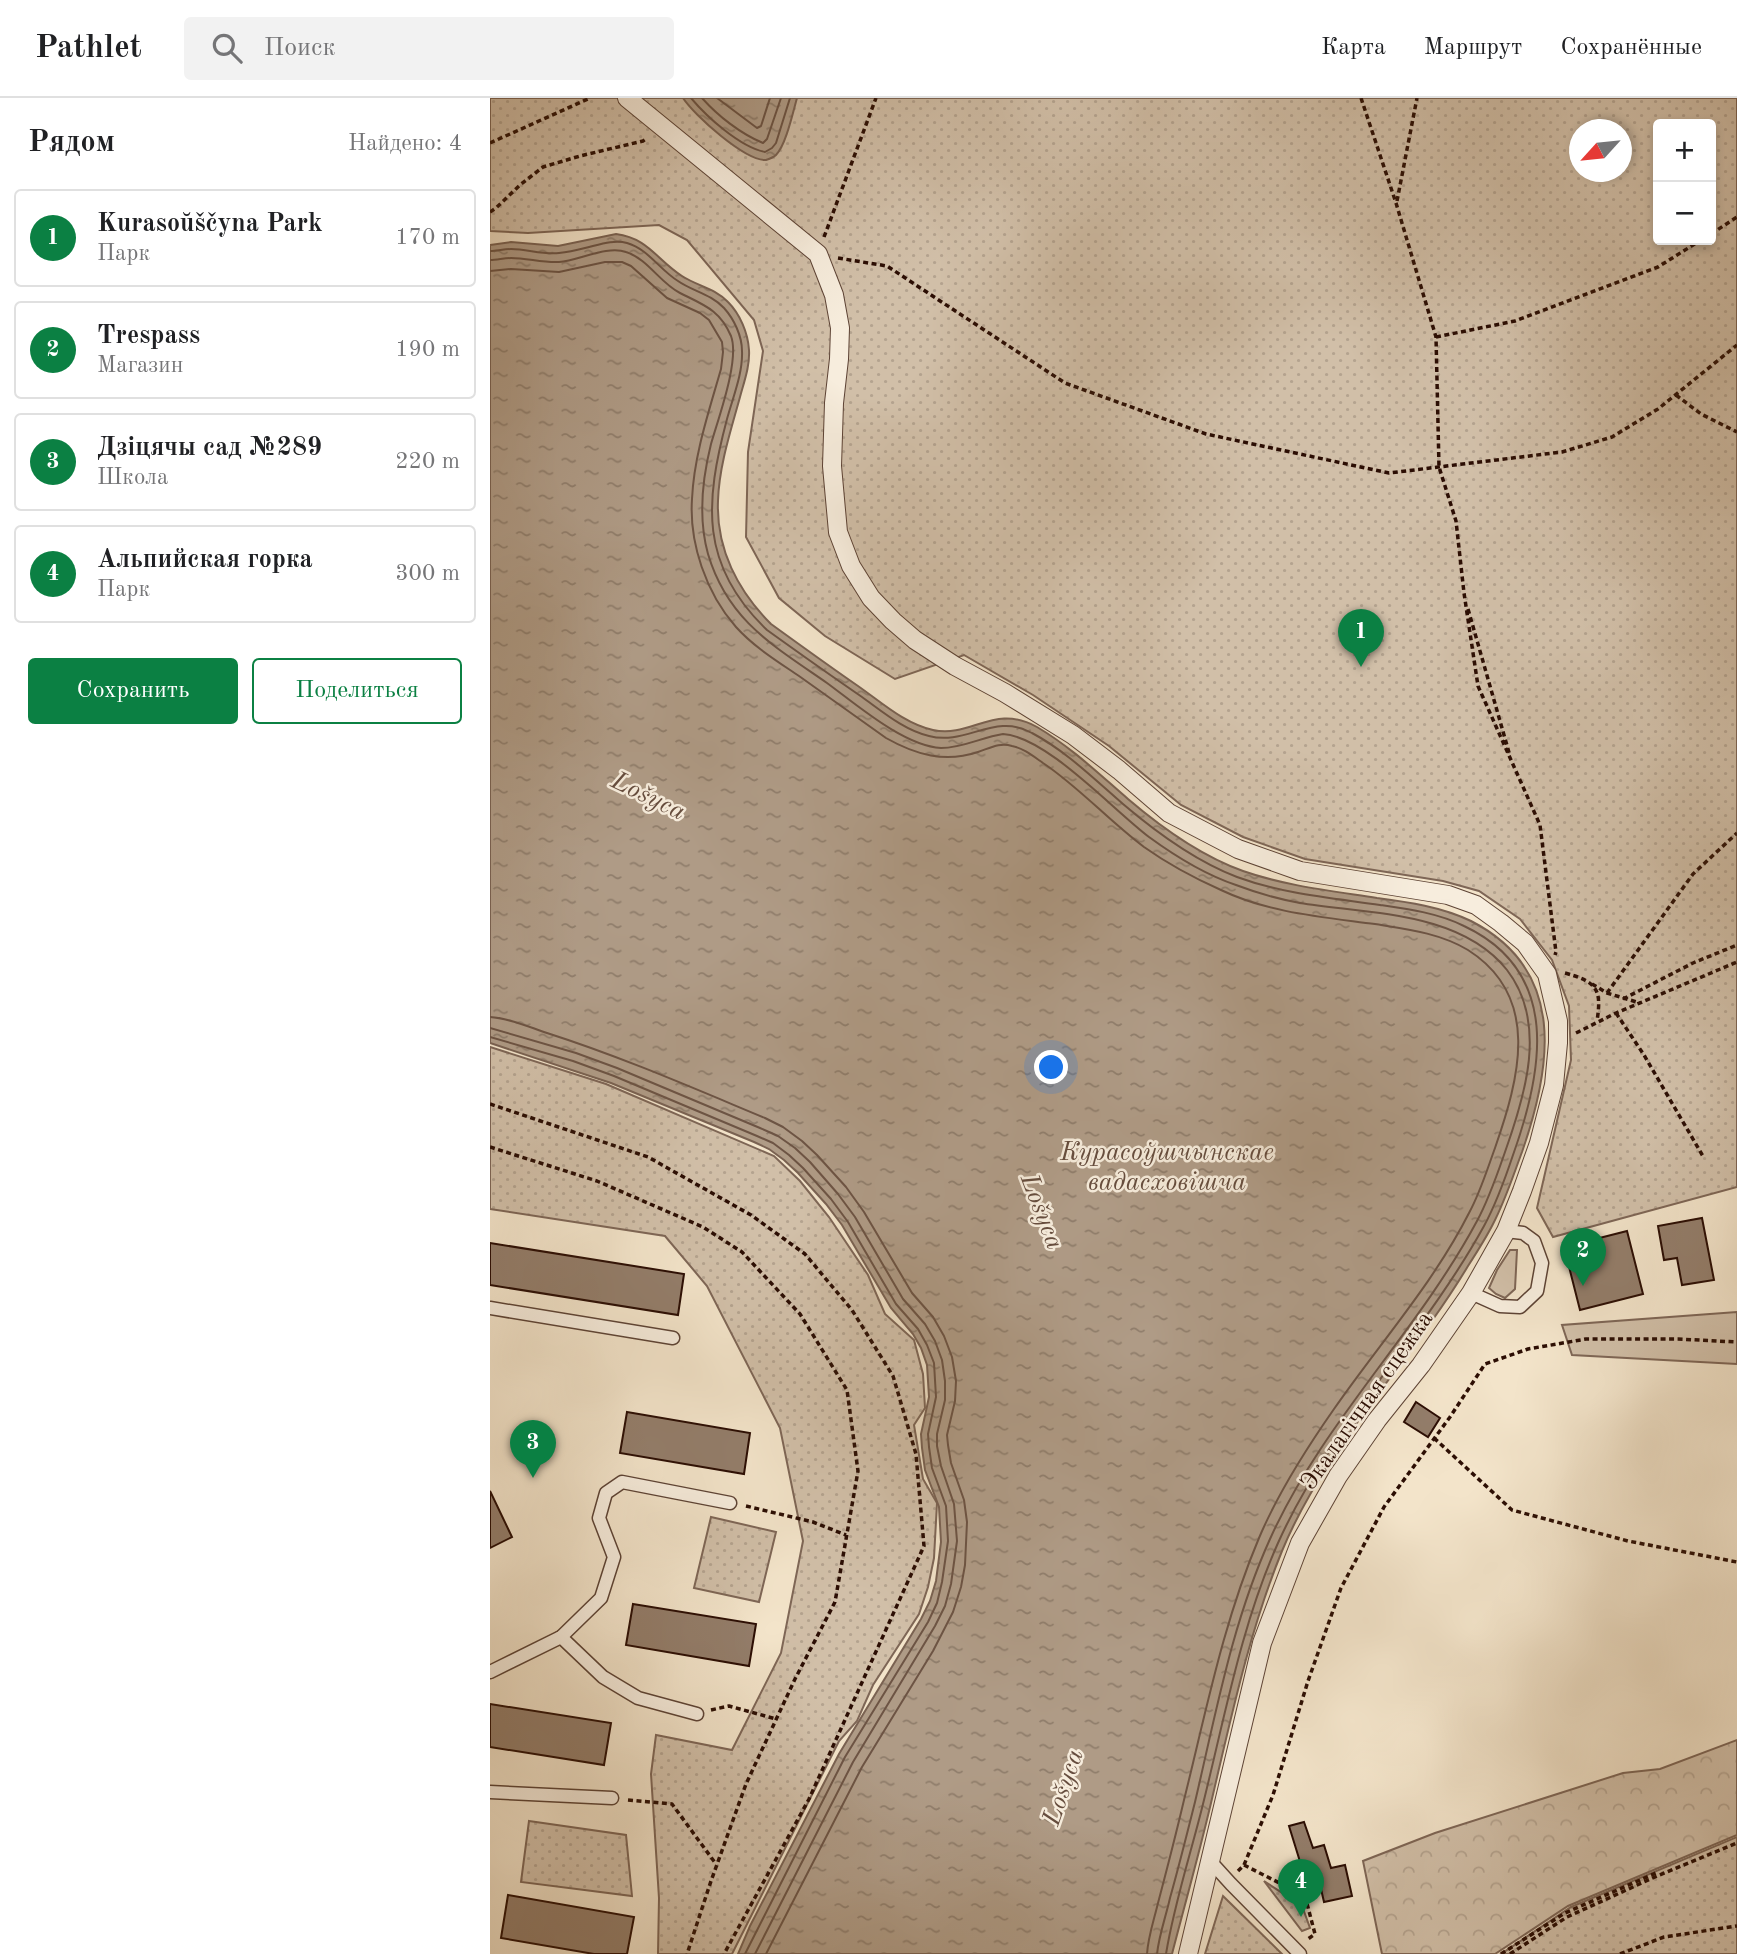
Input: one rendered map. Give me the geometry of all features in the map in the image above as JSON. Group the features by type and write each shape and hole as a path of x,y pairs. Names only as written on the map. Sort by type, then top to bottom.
{"street":[{"path":"627,98 818,254"},
{"name":"Экалагічная сцежка","path":"818,254 834,295 840,328 832,466 838,532 851,566 871,598 892,621 955,666 1005,692 1073,736 1119,770 1169,813 1238,849 1300,871 1448,895 1476,905 1525,943 1546,974 1558,1021 1554,1085 1539,1143 1506,1231 1471,1293 1338,1476 1300,1543 1262,1643 1188,1954"}],"lane":[{"path":"1471,1293 1500,1306 1520,1307 1537,1291 1542,1263 1534,1241 1523,1233 1506,1231"},
{"path":"490,1308 673,1338"},
{"path":"490,1672 561,1637 601,1598 614,1557 599,1518 606,1493 622,1482 730,1503"},
{"path":"561,1637 603,1676 638,1698 697,1714"},
{"path":"490,1792 612,1798"},
{"path":"1211,1862 1230,1884 1303,1948"}],"path":[{"path":"490,143 590,98"},
{"path":"876,98 818,254 887,266 1065,383 1206,434 1389,473 1562,452 1612,437 1658,410 1737,345"},
{"path":"1361,98 1436,337 1439,467 1457,521 1478,687 1540,825 1556,952 1546,974"},
{"path":"1396,203 1417,98"},
{"path":"490,212 543,167 643,141 662,127"},
{"path":"490,136 497,139"},
{"path":"1716,231 1737,217"},
{"path":"1436,337 1515,321 1658,267 1693,245"},
{"path":"1676,395 1701,414 1737,432"},
{"path":"1464,593 1515,772"},
{"path":"1607,993 1693,874 1737,833"},
{"path":"1623,999 1693,963 1737,945"},
{"path":"1558,1043 1597,1021 1737,962"},
{"path":"1546,974 1562,972 1591,983 1607,993 1642,1003"},
{"path":"1591,983 1600,1000 1597,1021"},
{"path":"1616,1013 1644,1055 1704,1158"},
{"path":"490,1104 648,1157 751,1216 804,1254 852,1310 893,1376 916,1454 924,1546 809,1799 724,1954"},
{"path":"490,1147 597,1181 702,1227 742,1252 800,1314 847,1390 858,1471 835,1602 795,1679 746,1784 687,1954"},
{"path":"1236,1874 1244,1865 1273,1795 1308,1681 1341,1588 1384,1507 1485,1364 1528,1349 1586,1339 1737,1342"},
{"path":"1434,1438 1512,1510 1628,1541 1737,1562"},
{"path":"730,1503 813,1522 846,1535"},
{"path":"729,1706 776,1719"},
{"path":"612,1798 671,1804 717,1864"},
{"path":"1510,1954 1567,1917 1737,1843"},
{"path":"1244,1865 1305,1896 1315,1934 1303,1948"},
{"path":"1502,1954 1564,1913 1656,1873 1657,1876"},
{"path":"1620,1954 1664,1937 1737,1926"}],"green space":[{"path":"490,98 1737,98 1737,1187 1553,1237 1537,1208 1571,1060 1569,1006 1552,960 1520,919 1479,891 1443,881 1305,859 1243,837 1181,805 1109,746 1033,695 964,655 895,679 825,636 779,598 746,537 748,452 763,351 754,320 687,240 659,225 528,233 490,231"},
{"path":"490,1047 606,1084 774,1156 800,1181 829,1217 868,1275 885,1314 914,1340 923,1374 925,1408 914,1425 923,1479 937,1503 934,1558 928,1587 919,1614 873,1685 857,1721 839,1741 732,1954 658,1954 659,1898 651,1774 656,1735 732,1750 781,1653 803,1541 780,1428 707,1286 665,1236 490,1209"},
{"path":"1510,1250 1517,1250 1515,1289 1505,1298 1489,1288"},
{"path":"1737,1312 1737,1364 1572,1355 1562,1325"},
{"path":"711,1517 776,1532 759,1602 694,1588"},
{"path":"1737,1740 1737,1835 1568,1906 1495,1954 1382,1954 1363,1861 1435,1833 1623,1773 1660,1769"},
{"path":"529,1821 626,1835 632,1896 521,1882"},
{"path":"1737,1837 1737,1954 1501,1954 1571,1907"},
{"path":"1264,1881 1302,1906 1310,1928 1302,1931"},
{"path":"1223,1896 1282,1954 1205,1954"}],"water":[{"path":"683,98 797,98 780,150 766,160 733,145 698,115"},
{"name":"Курасоўшчынскае вадасховішча","path":"616,234 636,240 682,276 723,297 743,324 749,362 723,461 718,519 731,568 749,598 771,624 894,712 923,727 933,730 960,730 1008,718 1037,727 1073,752 1168,831 1227,865 1276,881 1401,901 1448,912 1471,921 1502,941 1524,966 1537,993 1544,1023 1540,1087 1509,1188 1487,1234 1445,1302 1321,1475 1282,1551 1242,1676 1172,1954 738,1954 839,1754 930,1601 936,1581 941,1542 939,1507 925,1470 922,1448 921,1434 929,1397 927,1365 921,1348 891,1308 842,1225 798,1173 769,1149 754,1142 611,1083 490,1043 490,245 511,242 558,246"}],"building":[{"path":"1702,1218 1714,1280 1682,1285 1677,1258 1664,1260 1658,1226"},
{"path":"1627,1231 1643,1294 1580,1310 1564,1247"},
{"path":"490,1243 684,1274 678,1315 490,1285"},
{"path":"1416,1402 1440,1418 1428,1437 1404,1422"},
{"path":"627,1412 750,1433 744,1474 620,1453"},
{"path":"490,1491 512,1537 490,1548"},
{"path":"633,1604 756,1624 749,1666 626,1645"},
{"path":"490,1704 611,1723 604,1765 490,1747"},
{"path":"1304,1822 1313,1848 1324,1845 1331,1868 1345,1865 1352,1896 1324,1902 1321,1889 1312,1891 1306,1867 1302,1868 1289,1826"},
{"path":"508,1895 634,1917 627,1954 594,1954 501,1938"}],"place":[{"name":"Kurasoŭščyna Park","path":"1361,667"},
{"name":"Trespass","path":"1583,1286"},
{"name":"Дзіцячы сад №289","path":"533,1478"},
{"name":"Альпийская горка","path":"1301,1917"}],"water label":[{"name":"Lošyca","path":"649,795"},
{"name":"Lošyca","path":"1043,1211"},
{"name":"Lošyca","path":"1062,1787"}]}
